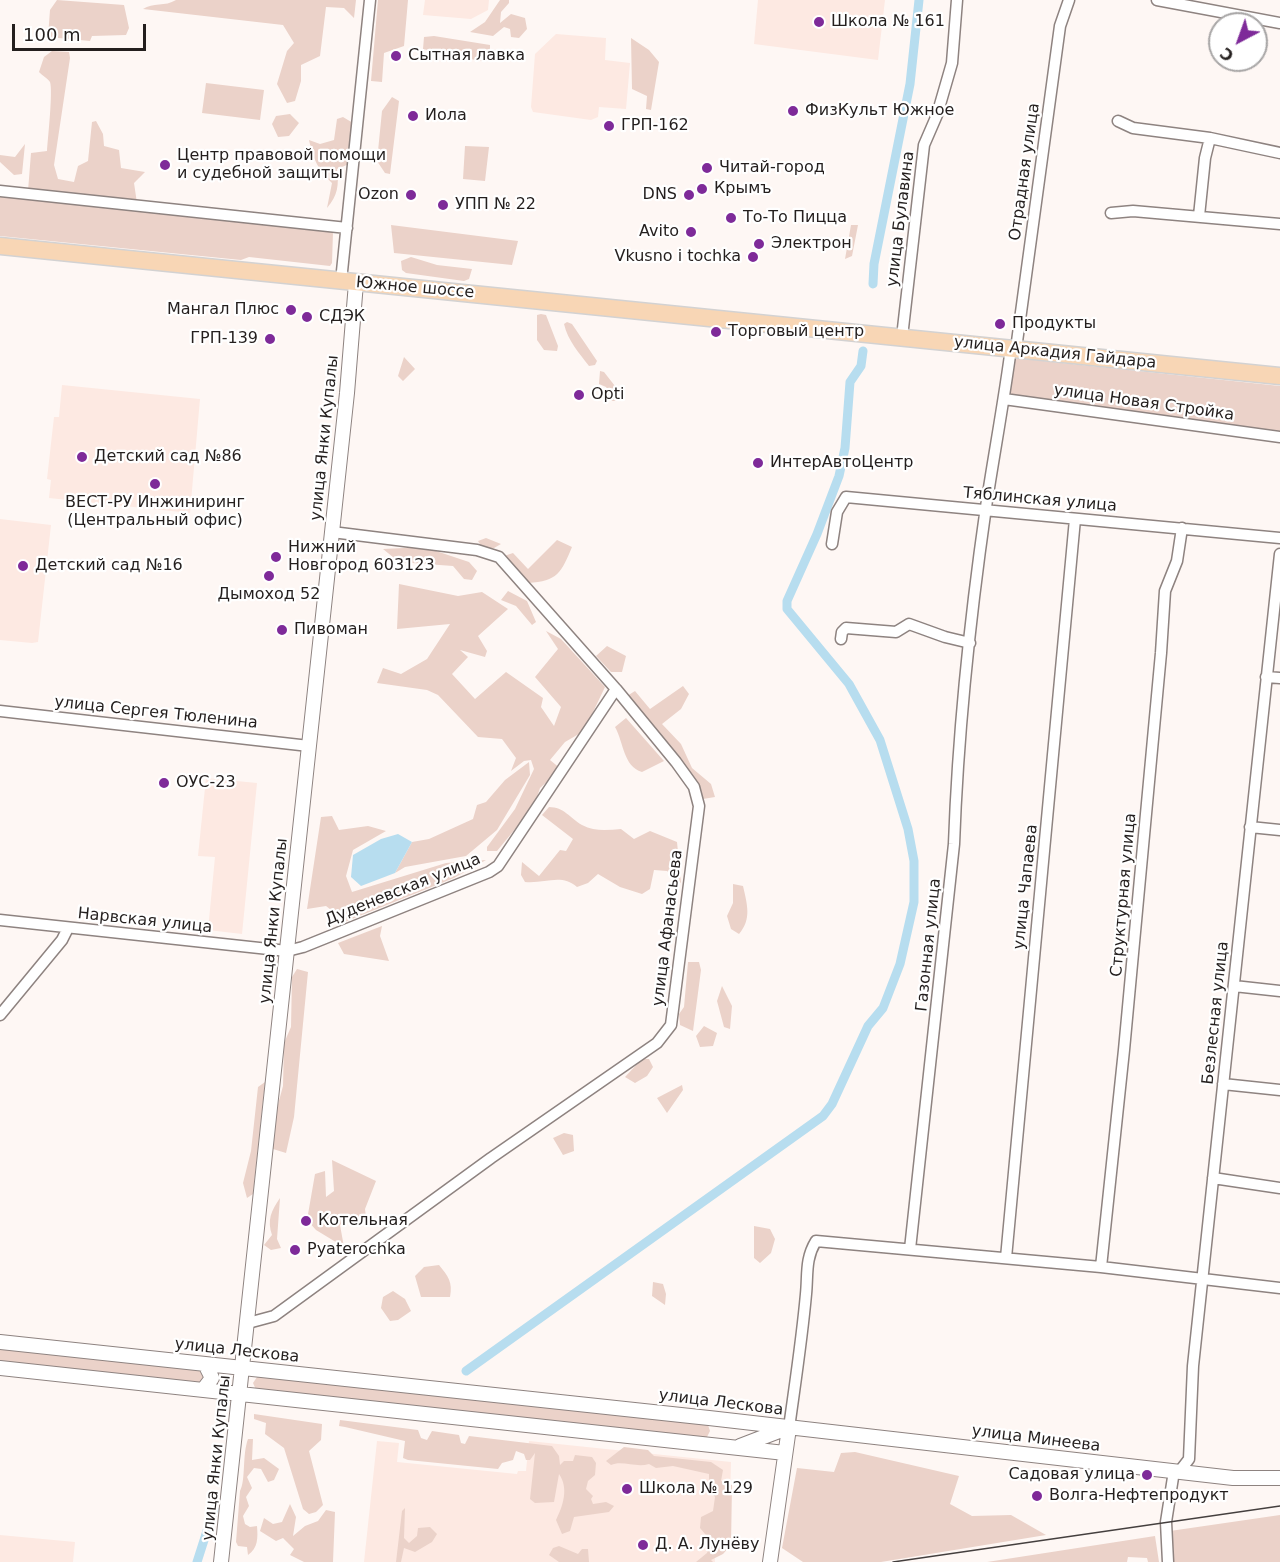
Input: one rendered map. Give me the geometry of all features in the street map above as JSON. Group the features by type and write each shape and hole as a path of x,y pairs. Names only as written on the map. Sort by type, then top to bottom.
{"main road":[{"name":"Южное шоссе","path":"0,246 830,329"},
{"name":"улица Янки Купалы","path":"221,1562 241,1394 332,532 348,282"},
{"name":"улица Аркадия Гайдара","path":"830,329 1280,376"},
{"name":"улица Лескова","path":"0,1342 789,1428"},
{"path":"203,1390 212,1378 205,1364"},
{"name":"улица Лескова","path":"0,1368 742,1445 789,1428"},
{"path":"740,1422 750,1427 753,1432 742,1445 785,1453"},
{"path":"770,1562 789,1428"},
{"name":"улица Минеева","path":"789,1428 1233,1478 1280,1478"}],"street":[{"name":"улица Янки Купалы","path":"348,282 347,228 370,0"},
{"name":"улица Булавина","path":"902,337 924,145 937,115 952,63 957,0"},
{"name":"Отрадная улица","path":"1013,349 1060,26 1069,0"},
{"path":"1157,0 1280,23"},
{"path":"1118,121 1133,128 1210,138 1280,153"},
{"path":"1199,216 1204,158 1210,138"},
{"path":"0,191 347,228"},
{"path":"1111,213 1133,211 1280,225"},
{"name":"Газонная улица","path":"910,1249 954,844 956,791 970,643 986,508 1013,349"},
{"name":"улица Новая Стройка","path":"1004,399 1280,437"},
{"name":"Тяблинская улица","path":"832,543 837,512 846,496 1280,538"},
{"name":"улица Чапаева","path":"1006,1258 1075,519"},
{"name":"Структурная улица","path":"1101,1267 1129,1003 1161,653 1161,618 1167,584 1177,561 1182,528"},
{"name":"улица Афанасьева","path":"248,1323 264,1321 273,1316 491,1158 657,1043 670,1026 681,956 698,795 676,762 616,689 499,557 477,550 332,532"},
{"name":"Безлесная улица","path":"1168,1562 1166,1522 1177,1472 1189,1458 1193,1366 1280,554"},
{"path":"841,639 842,632 846,628 896,632 909,624 970,643"},
{"path":"1266,677 1280,678"},
{"name":"Дуденевская улица","path":"288,951 489,872 498,866 616,689"},
{"name":"улица Сергея Тюленина","path":"0,711 309,746"},
{"path":"1250,827 1280,830"},
{"name":"Нарвская улица","path":"0,920 288,951"},
{"path":"0,1015 62,940 68,928"},
{"path":"1234,986 1280,991"},
{"path":"1223,1084 1280,1090"},
{"path":"1213,1178 1280,1188"},
{"path":"789,1428 807,1293 806,1269 809,1252 816,1241 1101,1267 1280,1288"}],"shaded area":[{"path":"57,0 124,5 129,28 126,35 92,36 90,41 48,37 50,10"},
{"path":"176,0 356,0 354,18 344,8 326,7 320,56 301,65 301,81 295,101 287,103 277,84 287,51 294,43 283,25 143,9"},
{"path":"378,0 408,0 404,46 384,53 382,82 371,81"},
{"path":"425,0 489,0 488,10 471,19 423,15"},
{"path":"500,0 509,0 509,3 501,12 500,23 511,14 525,18 527,29 519,38 511,37 510,29 504,27 493,36 470,32 485,22"},
{"name":"Школа № 161","path":"758,0 885,0 878,60 754,44"},
{"path":"556,34 606,38 605,60 630,63 626,109 599,107 598,117 591,120 533,112 531,107 535,54"},
{"path":"434,36 490,45 490,58 480,61 423,49 424,37"},
{"path":"631,38 649,50 659,62 651,110 646,109 647,96 632,89"},
{"path":"52,51 69,52 70,58 54,165 58,179 74,182 78,166 88,161 92,122 96,121 103,134 104,146 119,150 121,168 145,172 134,183 137,203 28,191 31,153 47,151 51,87 50,82 39,72 44,57"},
{"path":"206,83 264,90 260,120 202,113"},
{"path":"392,97 399,101 390,174 385,173 377,161 382,111"},
{"path":"290,114 299,123 289,136 278,137 272,124 276,116"},
{"path":"343,117 353,123 349,164 337,169 337,190 327,208 332,183 317,164 309,140 320,144 334,140 337,119"},
{"path":"25,144 22,174 14,175 0,162 0,155 15,157"},
{"path":"465,146 489,147 485,181 463,179"},
{"path":"0,196 333,232 332,263 330,266 249,257 241,260 0,236"},
{"path":"391,225 518,241 512,265 394,253"},
{"path":"851,225 858,225 852,256 845,259"},
{"path":"411,257 437,265 472,269 469,279 464,281 406,273 402,270 401,261"},
{"path":"537,315 546,315 558,346 557,351 544,350 537,340"},
{"path":"567,322 572,324 597,361 595,365 589,366 574,346 564,324"},
{"path":"404,357 415,369 403,381 398,376"},
{"path":"1015,358 1280,386 1280,434 1008,394"},
{"path":"600,371 604,372 622,395 618,401 607,401 606,387 599,384"},
{"name":"Детский сад №86","path":"62,385 200,399 190,513 49,498 51,480 47,479 54,417 59,417"},
{"name":"Детский сад №16","path":"0,519 51,525 38,642 0,640"},
{"path":"486,538 501,544 494,548 483,549 478,541"},
{"path":"557,540 572,547 561,569 552,578 546,580 528,583 504,556 513,553 528,569"},
{"path":"424,547 469,562 477,571 472,580 464,579 453,566 399,562 383,549"},
{"path":"399,584 458,596 482,592 508,609 478,636 487,651 485,657 460,650 468,657 452,674 475,699 506,672 543,698 541,707 554,726 561,707 535,677 558,649 546,631 561,639 605,687 584,731 565,742 550,760 561,769 540,788 534,806 497,851 487,851 487,847 515,809 534,769 531,760 524,761 511,771 516,758 502,739 478,737 438,695 427,690 377,683 383,668 401,674 427,659 450,624 397,629"},
{"path":"508,591 527,601 536,622 532,625 516,606 501,600"},
{"path":"607,646 626,656 622,672 611,672 596,656"},
{"path":"683,686 689,694 681,709 662,724 681,744 692,768 711,784 715,797 703,799 670,749 627,696 635,691 650,709"},
{"path":"626,718 664,761 642,772 631,765 615,727"},
{"path":"529,762 530,775 497,830 466,856 405,867 395,873 412,842 429,839 473,819 477,805 486,802 505,780"},
{"path":"206,778 257,783 242,934 208,930 215,857 198,856"},
{"path":"549,807 563,811 582,825 592,829 621,829 634,839 650,831 677,842 681,883 667,871 654,870 650,889 642,894 620,887 598,874 588,883 577,887 559,880 525,882 521,875 522,862 539,876 560,850 566,851 573,839 542,815"},
{"path":"332,816 339,830 368,826 386,831 353,850 346,876 352,892 446,863 486,860 454,878 337,925 335,913 326,906 307,909 321,817"},
{"path":"733,884 743,886 747,905 746,923 739,934 731,929 727,916 733,903"},
{"path":"382,926 380,936 389,961 344,954 338,943"},
{"path":"688,962 699,962 701,970 693,1031 680,1025 679,1014 684,1007"},
{"path":"297,969 308,972 294,1117 286,1153 273,1149 273,1123 283,1086 284,1043 291,1027 292,977"},
{"path":"722,986 732,1006 730,1029 724,1027 717,1001"},
{"path":"704,1026 717,1033 713,1046 700,1047 696,1036"},
{"path":"642,1059 649,1059 653,1067 647,1076 635,1083 625,1077"},
{"path":"265,1082 253,1194 247,1198 243,1183 251,1151 258,1087"},
{"path":"682,1085 683,1090 667,1113 657,1098"},
{"path":"564,1133 573,1135 574,1151 563,1155 553,1138"},
{"path":"332,1160 376,1181 365,1209 367,1225 351,1216 340,1225 344,1247 316,1230 307,1220 315,1174 325,1171 326,1197 334,1191"},
{"path":"280,1198 277,1239 281,1248 271,1250 264,1245 272,1235 271,1216"},
{"path":"754,1226 770,1229 775,1239 771,1253 760,1263 754,1258"},
{"path":"439,1265 449,1280 450,1297 421,1297 415,1276 424,1267"},
{"path":"653,1282 663,1284 666,1294 665,1305 652,1296"},
{"path":"393,1291 405,1299 411,1311 398,1320 390,1321 381,1308 383,1297"},
{"path":"0,1346 203,1368 209,1373 202,1383 0,1362"},
{"path":"257,1377 708,1425 710,1431 706,1439 257,1392 253,1383"},
{"path":"254,1414 322,1424 321,1440 309,1451 323,1505 316,1512 309,1514 303,1509 284,1448 265,1434 266,1423 254,1419"},
{"path":"340,1420 418,1430 421,1438 427,1440 432,1431 459,1435 461,1443 465,1444 469,1436 552,1446 559,1456 560,1465 564,1461 573,1461 575,1455 592,1457 596,1463 595,1475 588,1481 586,1489 593,1496 591,1499 593,1504 606,1502 614,1506 609,1512 574,1517 570,1531 562,1534 556,1520 563,1503 564,1491 559,1474 554,1502 535,1503 530,1499 535,1453 530,1460 526,1460 524,1454 516,1451 513,1460 502,1463 498,1469 408,1460 403,1458 405,1441 339,1426"},
{"path":"248,1439 253,1439 252,1460 264,1458 279,1469 274,1480 268,1482 261,1469 254,1468 247,1477 252,1488 246,1497 249,1506 243,1516 245,1524 250,1527 257,1526 256,1546 248,1555 247,1547 238,1546 236,1542 240,1491"},
{"path":"377,1441 399,1443 397,1462 517,1474 518,1471 526,1471 529,1441 731,1462 729,1544 714,1543 715,1562 364,1562"},
{"path":"624,1447 648,1450 654,1456 711,1462 723,1470 721,1481 732,1485 731,1545 723,1554 711,1560 713,1562 696,1562 707,1553 711,1541 700,1528 701,1517 713,1511 715,1497 709,1489 709,1474 673,1466 656,1468 649,1464 611,1465 606,1461"},
{"path":"855,1452 959,1476 950,1504 972,1516 1011,1515 1046,1535 881,1562 803,1562 782,1548 797,1468 834,1472 841,1453"},
{"path":"290,1504 296,1517 293,1536 305,1526 318,1521 326,1510 335,1512 333,1562 304,1562 290,1555 294,1549 283,1538 276,1541 260,1531 264,1518 273,1524 282,1522"},
{"path":"405,1508 404,1538 409,1543 417,1536 418,1528 430,1527 437,1534 432,1542 415,1552 404,1548 401,1562 396,1562 402,1511"},
{"path":"1280,1515 1280,1562 1174,1562 1170,1531"},
{"path":"0,1535 75,1542 73,1562 0,1562"},
{"path":"1155,1536 1159,1562 1148,1562 1147,1558 1128,1557 1127,1562 987,1562"},
{"path":"559,1546 578,1554 582,1549 588,1549 589,1562 559,1562 549,1555 553,1548"}],"water":[{"path":"398,834 412,842 395,873 361,886 351,877 353,855 381,839"}],"waterway":[{"path":"873,284 874,264 910,84 919,0"},
{"path":"466,1371 823,1116 832,1104 868,1026 883,1008 900,964 914,902 914,861 908,829 880,740 849,684 787,609 787,601 817,534 839,476 845,448 850,382 861,366 863,351"},
{"path":"197,1562 214,1509"}],"tram line":[{"path":"893,1562 1280,1506"}],"place":[{"name":"Школа № 161","path":"819,22"},
{"name":"Сытная лавка","path":"396,56"},
{"name":"ФизКульт Южное","path":"793,111"},
{"name":"Иола","path":"413,116"},
{"name":"ГРП-162","path":"609,126"},
{"name":"Центр правовой помощи и судебной защиты","path":"165,165"},
{"name":"Читай-город","path":"707,168"},
{"name":"Крымъ","path":"702,189"},
{"name":"Ozon","path":"411,195"},
{"name":"DNS","path":"689,195"},
{"name":"УПП № 22","path":"443,205"},
{"name":"То-То Пицца","path":"731,218"},
{"name":"Avito","path":"691,232"},
{"name":"Электрон","path":"759,244"},
{"name":"Vkusno i tochka","path":"753,257"},
{"name":"Мангал Плюс","path":"291,310"},
{"name":"СДЭК","path":"307,317"},
{"name":"Продукты","path":"1000,324"},
{"name":"Торговый центр","path":"716,332"},
{"name":"ГРП-139","path":"270,339"},
{"name":"Opti","path":"579,395"},
{"name":"Детский сад №86","path":"82,457"},
{"name":"ИнтерАвтоЦентр","path":"758,463"},
{"name":"ВЕСТ-РУ Инжиниринг (Центральный офис)","path":"155,484"},
{"name":"Нижний Новгород 603123","path":"276,557"},
{"name":"Детский сад №16","path":"23,566"},
{"name":"Дымоход 52","path":"269,576"},
{"name":"Пивоман","path":"282,630"},
{"name":"ОУС-23","path":"164,783"},
{"name":"Котельная","path":"306,1221"},
{"name":"Pyaterochka","path":"295,1250"},
{"name":"Садовая улица","path":"1147,1475"},
{"name":"Школа № 129","path":"627,1489"},
{"name":"Волга-Нефтепродукт","path":"1037,1496"},
{"name":"Д. А. Лунёву","path":"643,1545"}]}
